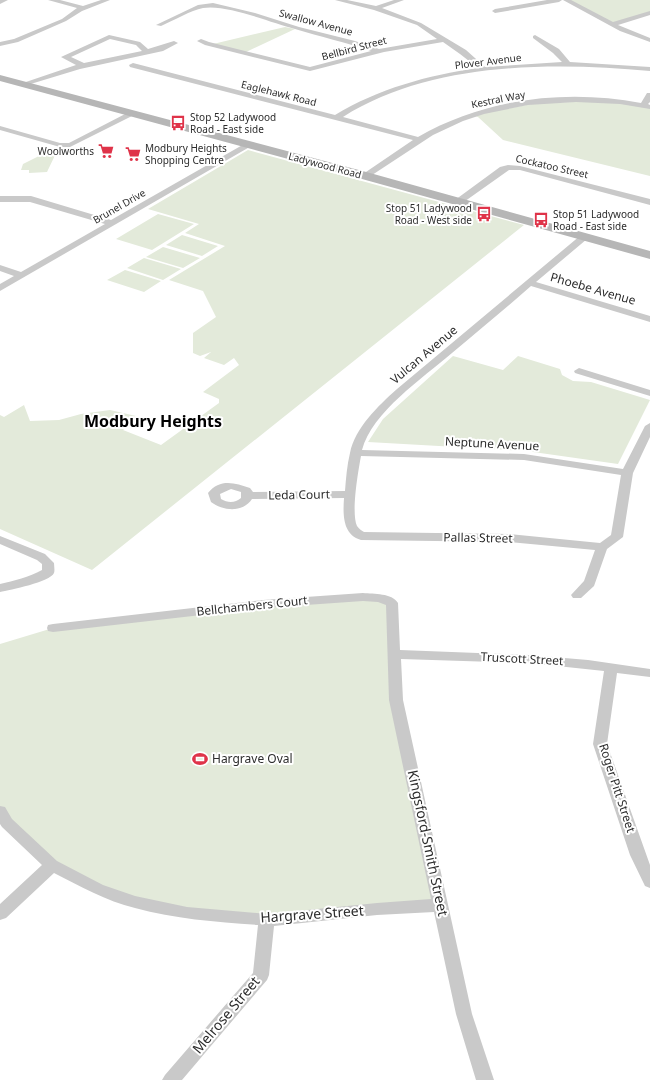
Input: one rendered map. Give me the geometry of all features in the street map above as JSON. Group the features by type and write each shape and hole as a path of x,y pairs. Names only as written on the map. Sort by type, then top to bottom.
{"street":[{"path":"0,2 5,0"},
{"path":"51,0 81,7"},
{"path":"0,44 16,41 64,20 81,7 107,0"},
{"path":"338,0 376,8 419,24 463,52 484,70"},
{"path":"376,8 401,0"},
{"path":"495,11 559,0"},
{"path":"566,0 622,30 650,40"},
{"name":"Swallow Avenue","path":"159,25 200,6 213,5 252,14 297,28 353,42 377,51"},
{"path":"612,25 650,13"},
{"path":"84,66 64,58 107,37 114,37 138,43 147,52"},
{"path":"535,37 556,51 568,65"},
{"name":"Bellbird Street","path":"201,41 207,44 310,69 322,68 377,51 443,40"},
{"path":"24,84 84,66 160,49 174,42"},
{"name":"Plover Avenue","path":"336,118 362,102 400,88 437,78 484,70 568,65 650,69"},
{"name":"Eaglehawk Road","path":"133,66 421,140"},
{"name":"Ladywood Road","path":"0,78 366,176 650,255"},
{"path":"646,107 650,95"},
{"name":"Kestral Way","path":"366,176 440,128 461,118 509,106 582,100 621,102 646,107"},
{"path":"0,128 60,145 70,145 132,114"},
{"name":"Brunel Drive","path":"0,288 249,145"},
{"name":"Cockatoo Street","path":"458,202 499,171 508,167 520,168 650,202"},
{"path":"0,199 31,200 111,223"},
{"name":"Vulcan Avenue","path":"355,531 350,525 350,494 355,453 360,438 387,404 584,237"},
{"path":"0,268 21,275"},
{"name":"Phoebe Avenue","path":"530,283 650,319"},
{"path":"579,371 650,394"},
{"path":"577,595 590,583 602,547 617,537 627,473 650,426"},
{"name":"Neptune Avenue","path":"355,453 524,457 627,473"},
{"name":"Leda Court","path":"248,496 350,494"},
{"name":"Pallas Street","path":"355,531 361,536 509,538 602,547"},
{"path":"0,540 41,557 48,563 48,572 39,577 29,582 0,588"},
{"name":"Bellchambers Court","path":"53,628 109,614 363,597 380,598 392,603"},
{"name":"Kingsford-Smith Street","path":"392,603 396,700 464,1014 485,1080"},
{"name":"Truscott Street","path":"393,654 529,659 588,664 650,673"},
{"name":"Roger Pitt Street","path":"610,668 600,744 638,855 650,882"},
{"name":"Hargrave Street","path":"0,811 7,823 52,865 98,889 134,902 187,914 267,920 377,909 441,905"},
{"path":"0,914 52,865"},
{"name":"Melrose Street","path":"171,1080 261,975 267,920"}],"green space":[{"path":"566,0 650,0 650,13 612,25"},
{"path":"285,27 295,29 246,52 213,44"},
{"path":"609,101 650,107 650,176 503,140 478,117 473,115 537,103"},
{"path":"53,149 58,149 47,172 29,173 29,170 21,170 23,164"},
{"path":"248,150 524,225 92,570 0,529 0,415 4,417 24,405 30,421 59,420 81,414 110,410 136,416 122,425 127,427 123,430 161,445 219,403 219,399 203,392 239,365 234,358 224,365 204,358 211,352 200,356 193,353 193,333 216,317 203,291 169,280 225,246 185,233 199,224 148,209"},
{"path":"158,214 194,224 152,250 116,239"},
{"path":"182,235 218,246 202,256 166,245"},
{"path":"163,247 200,258 183,268 146,257"},
{"path":"144,258 181,269 163,280 127,268"},
{"path":"125,270 161,281 144,292 107,280"},
{"path":"453,356 503,370 518,356 560,369 562,375 573,381 591,382 650,400 618,464 526,451 368,442 383,419"},
{"path":"363,597 392,603 394,674 441,905 267,920 134,902 52,865 0,811 0,644 53,628"}],"place":[{"name":"Stop 52 Ladywood Road - East side","path":"178,123"},
{"name":"Woolworths","path":"106,151"},
{"name":"Modbury Heights Shopping Centre","path":"133,154"},
{"name":"Stop 51 Ladywood Road - West side","path":"484,214"},
{"name":"Stop 51 Ladywood Road - East side","path":"541,220"},
{"name":"Hargrave Oval","path":"200,759"}],"district":[{"name":"Modbury Heights","path":"153,421"}]}
